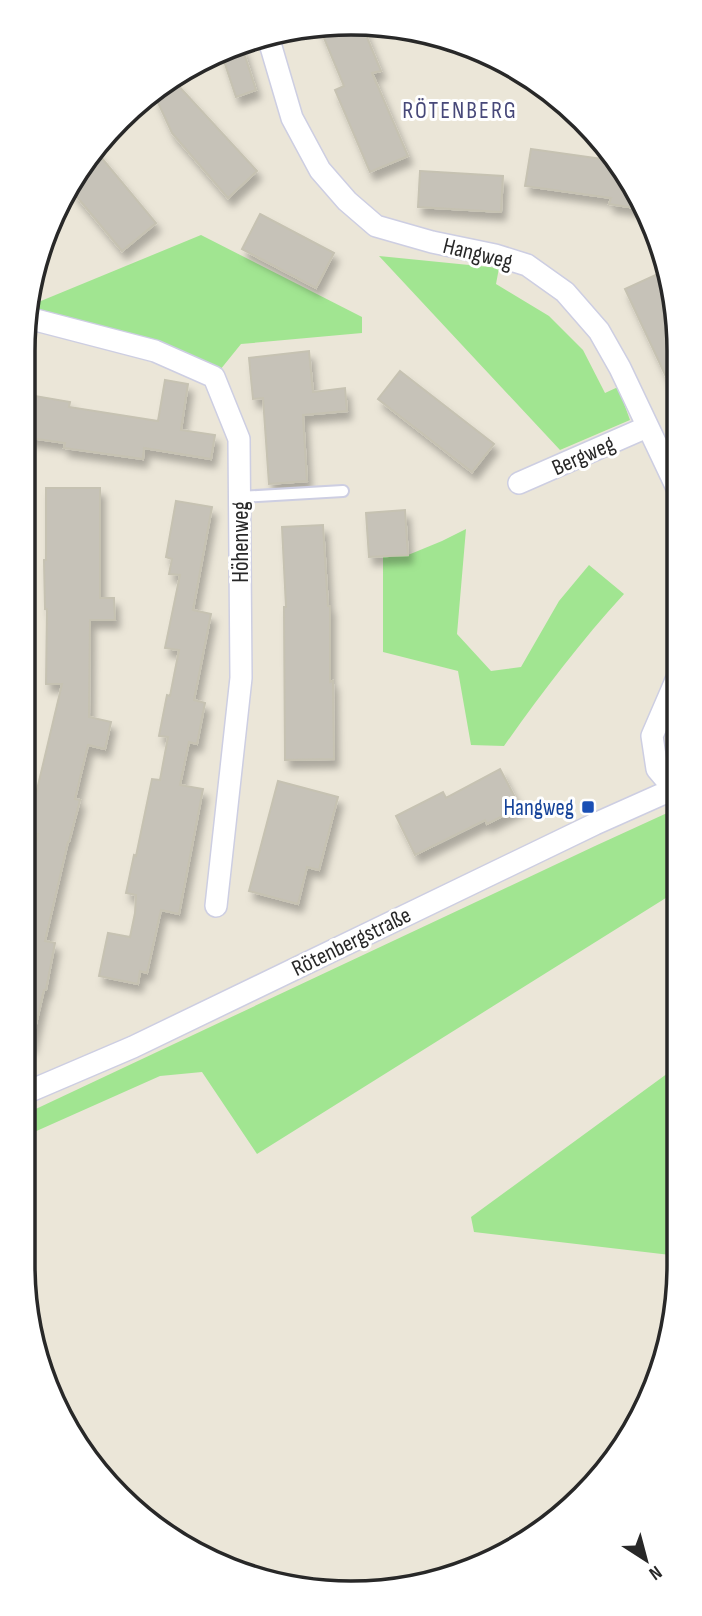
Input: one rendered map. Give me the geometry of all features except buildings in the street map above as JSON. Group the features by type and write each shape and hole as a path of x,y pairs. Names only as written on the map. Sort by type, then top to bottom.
{"street":[{"name":"Hangweg","path":"271,46 292,118 320,170 347,201 376,226 527,265 565,292 599,331 620,368 667,468"},
{"name":"Höhenweg","path":"37,320 155,351 214,377 239,439 241,678 216,906"},
{"name":"Bergweg","path":"519,483 647,427"},
{"path":"667,701 652,736 657,769 667,778"},
{"name":"Rötenbergstraße","path":"35,1089 133,1047 667,791"}],"lane":[{"path":"239,497 343,491"}],"green space":[{"path":"201,235 362,317 362,333 241,344 220,370 162,342 38,311 39,302"},
{"path":"379,256 499,268 496,284 549,316 583,350 605,393 618,387 630,420 560,450"},
{"path":"466,529 457,634 491,671 521,667 559,601 589,565 624,594 561,668 504,746 471,745 458,671 383,652 383,556 408,555"},
{"path":"667,813 667,897 257,1154 202,1072 160,1076 35,1132 35,1109"},
{"path":"667,1074 667,1255 474,1232 471,1217"}],"place":[{"name":"Hangweg","path":"588,807"}],"district":[{"name":"RÖTENBERG","path":"460,110"}]}
